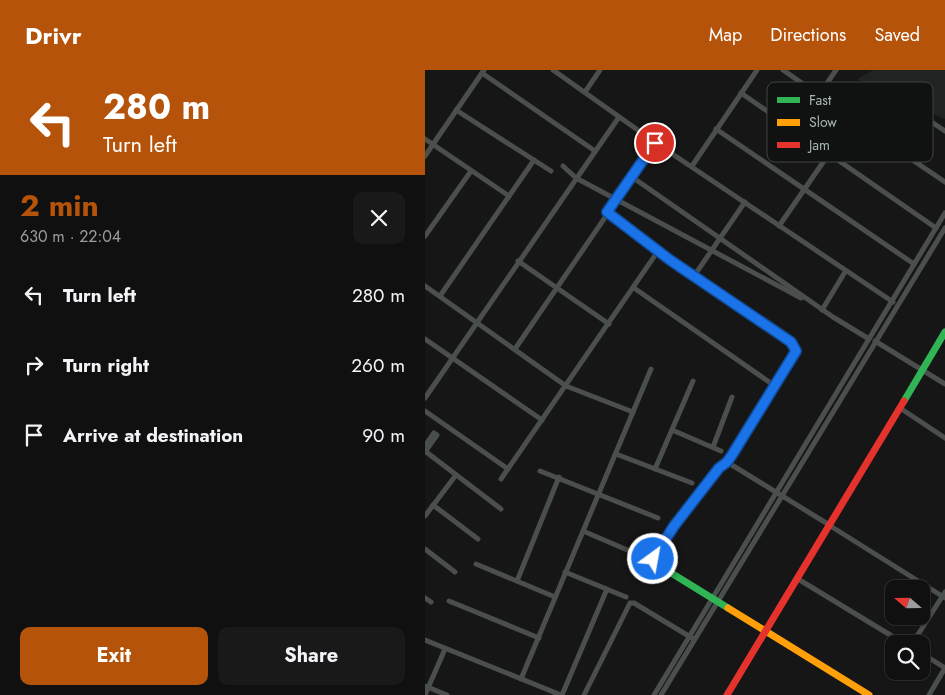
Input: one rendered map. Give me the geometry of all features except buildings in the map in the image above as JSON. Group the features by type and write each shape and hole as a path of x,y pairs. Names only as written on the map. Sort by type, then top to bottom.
{"street":[{"path":"553,70 655,143 692,166 897,306"},
{"path":"585,92 600,70"},
{"path":"692,166 757,70"},
{"path":"783,70 800,82"},
{"path":"828,82 836,70"},
{"path":"425,156 483,71 595,151"},
{"path":"741,93 767,111"},
{"path":"457,110 551,171"},
{"path":"425,398 619,117"},
{"path":"933,122 945,130"},
{"path":"716,129 914,264"},
{"path":"425,139 509,196"},
{"path":"515,349 655,143"},
{"path":"440,296 534,160"},
{"path":"779,226 823,162"},
{"path":"841,162 936,228"},
{"path":"916,162 945,182"},
{"path":"563,166 576,178 616,200 783,290 813,303"},
{"path":"425,236 471,171"},
{"path":"632,177 822,310 869,339"},
{"path":"693,276 745,202"},
{"path":"607,212 693,276 791,342 796,351 727,462 719,468 674,526 653,559 655,563 869,695"},
{"path":"661,695 776,491 945,213"},
{"path":"714,599 783,495 875,341 944,232"},
{"path":"501,479 658,251"},
{"path":"518,261 609,324"},
{"path":"822,310 845,272"},
{"path":"425,286 566,386 633,412"},
{"path":"634,288 775,386"},
{"path":"727,695 832,526 945,333"},
{"path":"425,340 542,420"},
{"path":"875,341 945,384"},
{"path":"521,679 651,369"},
{"path":"655,469 693,381"},
{"path":"713,447 732,397"},
{"path":"900,408 945,438"},
{"path":"425,411 508,469"},
{"path":"672,430 721,451"},
{"path":"425,446 435,433 437,435 425,451 501,509"},
{"path":"615,454 692,483"},
{"path":"727,462 944,595 918,635"},
{"path":"540,471 658,518"},
{"path":"425,516 456,475"},
{"path":"517,581 559,477"},
{"path":"433,505 478,539"},
{"path":"583,531 639,555"},
{"path":"425,550 455,572"},
{"path":"476,564 555,597"},
{"path":"565,572 626,597"},
{"path":"798,579 890,635"},
{"path":"425,640 445,650 472,658 561,695 607,589"},
{"path":"425,598 431,602"},
{"path":"449,601 539,638"},
{"path":"584,695 617,625 630,603 634,603 692,637"},
{"path":"653,695 692,637"},
{"path":"425,695 427,686 445,650"},
{"path":"929,695 945,668 930,659"},
{"path":"427,686 447,695"}],"shaded area":[{"path":"873,70 945,70 945,119 933,114 933,82 864,82 857,79"}],"traffic: fast":[{"path":"904,401 945,332"},
{"path":"728,608 655,563 653,559 674,526 719,468 727,462 796,351 791,342 780,335"}],"traffic: slow":[{"path":"607,212 670,260 780,335"},
{"path":"728,608 869,695"}],"traffic: jam":[{"path":"727,695 904,401"}],"route":[{"path":"653,559 653,556 674,526 719,468 732,455 796,351 791,342 670,260 607,212 655,143"}]}
